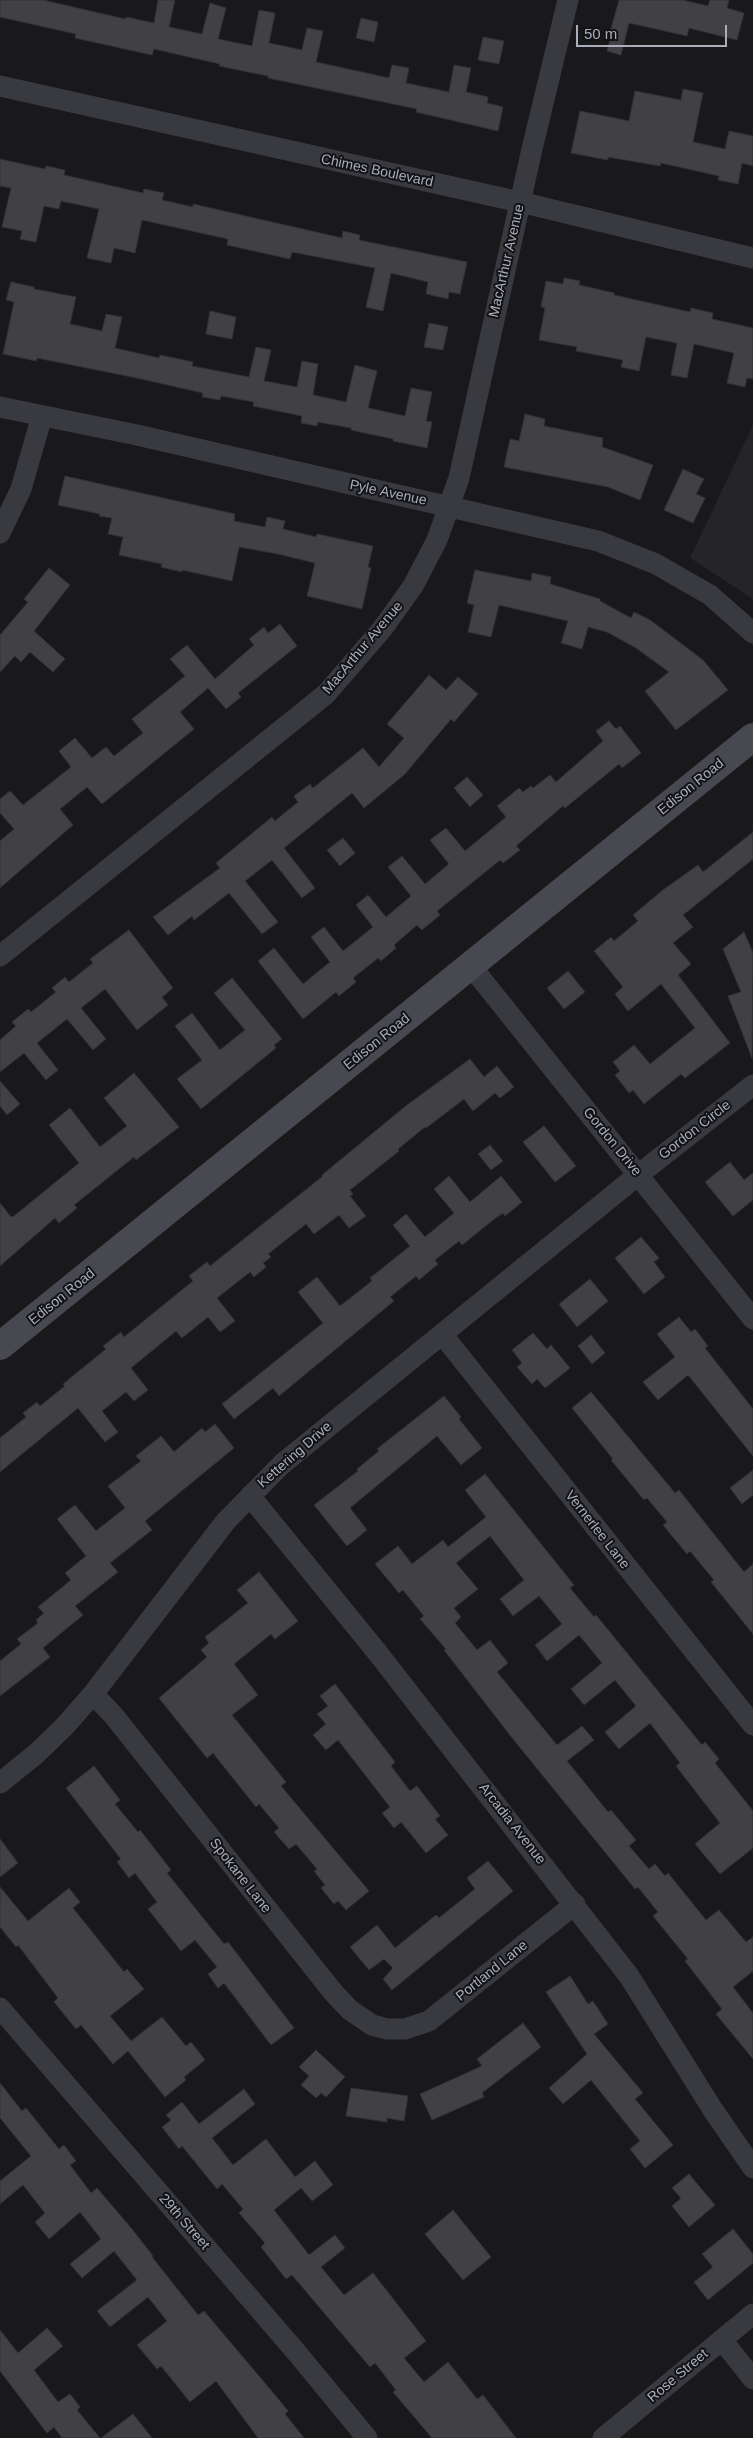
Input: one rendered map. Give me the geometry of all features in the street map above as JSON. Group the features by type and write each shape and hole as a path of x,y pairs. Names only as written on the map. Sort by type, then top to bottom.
{"main road":[{"name":"Edison Road","path":"0,1346 753,738"}],"street":[{"name":"MacArthur Avenue","path":"0,956 326,694 383,628 413,586 437,540 459,478 520,202 568,0"},
{"name":"Chimes Boulevard","path":"0,86 520,202 753,258"},
{"name":"Pyle Avenue","path":"0,407 137,435 598,541 656,564 710,595 753,633"},
{"path":"0,533 21,489 42,416"},
{"name":"Gordon Drive","path":"471,966 753,1319"},
{"name":"Gordon Circle","path":"638,1175 753,1085"},
{"name":"Kettering Drive","path":"0,1783 50,1740 93,1694 226,1522 299,1449 638,1175"},
{"name":"Vernerlee Lane","path":"442,1334 753,1725"},
{"name":"Arcadia Avenue","path":"250,1496 377,1652 575,1904 629,1976 713,2110 753,2168"},
{"name":"Spokane Lane","path":"93,1694 114,1716 333,1992 350,2010 372,2025 387,2029 405,2028"},
{"name":"Portland Lane","path":"405,2028 429,2020 443,2011 575,1904"},
{"name":"29th Street","path":"0,2008 297,2353 367,2438"},
{"name":"Rose Street","path":"603,2438 753,2314"},
{"path":"722,2340 753,2379"}],"shaded area":[{"path":"753,425 753,599 690,558"}],"building":[{"path":"0,0 43,0 125,19 126,17 154,23 158,0 175,0 169,27 202,34 210,3 226,8 218,39 252,46 259,10 275,13 269,43 302,50 307,28 323,31 316,62 389,78 392,65 409,68 406,83 449,92 454,65 471,68 466,92 488,97 487,103 503,107 498,131 416,112 417,109 268,78 268,76 219,66 220,64 154,49 152,55 75,38 76,34 0,17"},
{"path":"619,0 682,0 708,6 710,0 729,0 727,8 744,13 737,40 689,28 687,36 629,23 621,55 607,51"},
{"path":"361,18 378,22 374,42 356,38"},
{"path":"483,37 504,41 499,64 478,60"},
{"path":"683,89 703,93 693,142 725,149 729,131 753,136 753,166 742,163 738,184 718,180 719,176 661,163 660,166 608,157 608,160 571,153 580,111 629,121 635,91 681,100"},
{"path":"0,159 45,169 46,166 65,170 64,175 143,193 144,189 164,193 162,200 193,207 193,204 342,238 343,231 360,235 359,240 467,262 460,294 449,292 448,299 426,294 428,282 391,273 383,311 366,307 375,268 292,252 290,259 227,245 228,239 142,220 135,253 114,248 111,263 87,258 99,209 61,201 59,209 44,206 36,242 20,239 22,231 2,227 11,188 0,186"},
{"path":"564,278 580,281 579,285 614,293 614,295 690,312 691,308 713,313 712,319 753,328 753,379 747,378 745,387 727,383 734,353 694,344 687,378 671,375 677,343 646,337 639,371 621,367 623,360 576,351 577,347 539,340 545,308 541,307 546,281 563,284"},
{"path":"11,282 34,287 34,289 76,297 70,324 102,331 106,314 122,317 115,348 159,358 160,355 193,362 192,366 249,377 256,347 271,350 264,381 297,387 302,361 318,364 313,395 346,402 355,365 377,371 368,408 405,416 411,388 432,392 426,421 432,422 427,448 351,430 351,428 318,422 317,426 301,423 302,416 253,406 254,402 221,396 220,400 202,397 203,393 137,378 37,358 36,361 3,354 14,302 6,300"},
{"path":"210,311 236,317 232,339 206,334"},
{"path":"429,323 448,327 443,350 424,347"},
{"path":"525,414 545,419 544,426 603,438 602,447 653,465 640,500 608,487 504,467 510,439 519,441"},
{"path":"683,469 704,479 696,494 705,498 693,523 664,510"},
{"path":"65,476 235,514 234,521 265,527 267,517 285,521 283,529 316,537 317,534 373,546 368,567 371,568 362,609 307,596 315,563 278,554 239,547 232,581 182,570 182,572 161,567 162,564 119,555 123,537 108,534 112,518 58,505"},
{"path":"49,568 70,585 34,631 65,659 53,672 30,652 21,662 15,656 0,672 0,635 28,602 24,599"},
{"path":"475,570 531,581 532,573 551,577 550,584 600,599 600,601 631,618 634,612 650,620 703,660 728,690 676,730 645,691 669,672 636,648 607,632 588,627 582,649 561,643 568,621 499,605 491,637 468,632 474,605 467,603"},
{"path":"280,624 297,646 238,693 241,697 226,709 208,688 180,712 194,729 102,804 87,787 60,809 73,825 0,888 0,841 14,829 0,813 0,799 10,791 23,805 71,767 59,751 75,738 92,758 106,747 114,756 143,733 132,719 185,676 170,659 187,645 215,679 254,645 249,639 264,627 268,633"},
{"path":"429,675 446,690 458,677 478,694 454,722 451,719 405,774 364,808 352,793 284,848 315,888 302,898 272,860 245,881 278,922 262,934 229,893 194,920 192,916 168,935 153,917 220,868 216,863 272,817 275,821 298,802 294,796 310,784 313,788 363,748 379,767 404,738 387,724"},
{"path":"609,721 616,729 620,726 641,753 622,768 619,764 565,808 563,806 516,846 520,850 503,863 500,860 437,911 440,915 422,930 417,925 394,945 396,948 381,961 378,958 353,978 356,982 339,996 336,992 303,1019 258,961 274,948 303,984 330,962 311,937 324,927 343,951 373,927 356,905 368,895 386,917 411,896 388,867 402,856 425,884 449,864 430,840 446,828 465,851 506,817 497,806 519,788 523,792 531,786 533,788 550,775 556,782 603,741 596,731"},
{"path":"467,777 483,795 470,807 454,788"},
{"path":"753,832 753,859 683,915 693,927 673,943 691,964 678,975 730,1043 685,1078 681,1074 644,1104 633,1090 629,1093 615,1075 620,1071 613,1062 634,1045 650,1064 695,1028 661,984 628,1011 615,994 623,987 594,951 611,937 614,941 638,921 633,915 663,890 698,865 703,872"},
{"path":"343,838 355,853 340,866 327,850"},
{"path":"129,930 173,988 162,997 168,1005 137,1030 105,989 81,1008 106,1039 93,1050 67,1019 37,1043 58,1070 46,1080 24,1053 0,1072 0,1040 16,1026 12,1022 28,1009 31,1012 56,992 52,988 65,977 69,982 93,963 90,959"},
{"path":"744,932 753,953 752,1058 728,996 741,992 723,949"},
{"path":"568,971 585,992 564,1009 547,988"},
{"path":"232,978 282,1039 274,1045 276,1048 201,1109 177,1079 202,1060 175,1026 192,1013 220,1050 245,1030 214,993"},
{"path":"470,1059 484,1077 497,1066 514,1087 500,1098 495,1093 473,1111 464,1099 425,1127 398,1149 399,1151 350,1190 353,1194 350,1196 366,1216 349,1228 339,1215 314,1234 306,1224 268,1254 271,1257 263,1263 266,1267 254,1277 250,1272 217,1298 235,1321 220,1332 208,1317 182,1338 176,1331 131,1368 148,1390 134,1401 126,1392 102,1411 118,1432 105,1442 78,1408 0,1472 0,1438 26,1417 23,1413 37,1402 40,1406 65,1386 63,1384 106,1349 103,1346 121,1332 124,1337 193,1281 189,1276 207,1262 210,1266 323,1176 407,1105"},
{"path":"134,1073 179,1127 136,1160 134,1157 74,1205 77,1208 59,1223 55,1218 0,1266 0,1203 11,1217 14,1216 79,1163 49,1125 70,1108 100,1147 127,1126 104,1098"},
{"path":"0,1081 20,1104 7,1115 0,1106"},
{"path":"544,1126 576,1166 555,1182 523,1142"},
{"path":"490,1145 503,1161 491,1170 478,1154"},
{"path":"730,1162 744,1180 753,1173 753,1200 733,1216 705,1182"},
{"path":"449,1176 470,1202 501,1176 522,1202 505,1216 503,1213 493,1220 462,1245 459,1241 435,1260 438,1264 419,1280 416,1276 390,1297 394,1301 279,1396 273,1388 234,1419 222,1404 323,1323 298,1292 317,1277 340,1306 372,1281 370,1278 410,1246 393,1225 406,1214 425,1237 454,1213 434,1189"},
{"path":"641,1237 659,1258 654,1262 665,1277 644,1294 615,1258"},
{"path":"590,1279 608,1301 577,1327 559,1304"},
{"path":"679,1317 691,1332 695,1329 708,1346 705,1348 753,1409 753,1456 688,1375 658,1400 643,1382 675,1357 657,1334"},
{"path":"533,1333 547,1349 551,1345 570,1368 545,1388 537,1379 532,1384 517,1367 522,1363 512,1350"},
{"path":"591,1335 605,1353 592,1364 578,1346"},
{"path":"591,1392 675,1493 679,1490 744,1572 753,1564 753,1634 711,1582 714,1580 690,1551 687,1554 663,1525 667,1522 647,1498 644,1500 572,1408"},
{"path":"444,1396 482,1448 461,1465 437,1436 350,1508 367,1530 347,1546 314,1505 358,1471 357,1469 379,1451 377,1449"},
{"path":"215,1424 234,1448 145,1521 152,1530 110,1563 118,1572 75,1606 83,1615 43,1648 50,1657 0,1696 0,1661 21,1644 17,1639 38,1623 36,1620 44,1613 38,1607 71,1580 65,1573 86,1556 57,1519 75,1505 96,1531 125,1508 108,1486 141,1461 136,1456 161,1436 174,1452 202,1428 205,1432"},
{"path":"753,1470 753,1495 742,1504 730,1488"},
{"path":"485,1474 574,1585 570,1588 594,1617 596,1615 702,1745 705,1742 719,1759 715,1763 753,1811 753,1848 720,1874 695,1844 720,1823 676,1766 680,1763 650,1723 619,1749 605,1732 636,1706 615,1680 584,1705 571,1689 602,1663 579,1635 547,1661 535,1645 562,1624 539,1596 513,1616 500,1599 524,1580 490,1536 456,1563 478,1589 454,1608 461,1617 455,1623 477,1650 490,1640 508,1663 497,1672 557,1745 582,1726 594,1740 567,1761 608,1812 611,1810 636,1840 629,1846 649,1869 655,1864 665,1876 668,1873 706,1920 719,1910 746,1942 753,1937 753,1971 733,1987 753,2013 753,2059 716,2014 722,2009 685,1961 688,1959 653,1916 658,1912 638,1887 635,1889 513,1739 444,1650 446,1649 420,1619 424,1616 403,1590 399,1593 375,1564 398,1546 412,1564 443,1540 448,1547 486,1517 465,1490"},
{"path":"259,1572 298,1621 275,1639 271,1634 234,1664 258,1695 232,1715 286,1782 281,1786 369,1891 346,1910 338,1901 334,1904 321,1888 325,1885 314,1871 317,1869 296,1844 289,1849 274,1832 279,1828 259,1804 256,1807 213,1753 207,1758 159,1698 207,1657 201,1650 209,1643 205,1637 248,1603 237,1590"},
{"path":"335,1684 395,1762 391,1766 410,1791 417,1786 440,1816 435,1819 448,1835 426,1853 401,1822 394,1828 382,1813 390,1807 338,1740 326,1750 313,1735 326,1724 317,1714 328,1706 320,1696"},
{"path":"94,1766 120,1800 115,1804 138,1832 140,1830 171,1870 167,1873 224,1944 228,1942 294,2028 271,2045 224,1983 218,1988 208,1974 217,1967 195,1940 181,1951 148,1909 157,1902 135,1873 129,1878 117,1862 121,1859 66,1788"},
{"path":"0,1839 18,1863 0,1877"},
{"path":"488,1861 513,1891 392,1990 383,1979 393,1968 384,1959 369,1970 350,1947 377,1925 395,1948 436,1915 439,1918 475,1889 467,1878"},
{"path":"0,1887 28,1921 69,1888 80,1902 73,1908 124,1972 127,1969 144,1989 110,2016 131,2041 162,2017 186,2046 191,2042 205,2060 184,2077 186,2080 165,2097 128,2051 113,2064 81,2025 76,2029 54,2002 58,1998 18,1945 16,1947 0,1927"},
{"path":"570,1976 588,2004 593,2001 608,2024 594,2034 643,2093 635,2099 673,2145 645,2168 630,2149 640,2141 591,2080 563,2104 549,2088 587,2054 546,1992"},
{"path":"523,2023 541,2047 482,2093 484,2097 432,2120 420,2094 482,2066 477,2059"},
{"path":"316,2050 345,2077 326,2097 321,2093 316,2098 301,2085 309,2076 299,2067"},
{"path":"0,2083 22,2111 26,2108 59,2149 64,2145 76,2161 70,2165 91,2193 97,2188 132,2229 198,2315 204,2311 288,2411 285,2414 304,2438 258,2438 216,2381 190,2402 161,2366 157,2369 137,2345 167,2321 148,2297 110,2327 97,2311 137,2280 114,2251 82,2278 70,2264 101,2239 80,2212 49,2239 35,2222 45,2213 23,2185 0,2204 0,2181 31,2156 0,2118"},
{"path":"351,2088 408,2096 404,2121 387,2118 387,2122 346,2116"},
{"path":"244,2089 255,2104 212,2138 233,2165 266,2139 295,2177 315,2161 333,2185 312,2201 301,2188 274,2210 309,2255 335,2235 345,2248 321,2267 344,2295 373,2273 426,2341 404,2358 424,2382 448,2362 477,2399 483,2395 516,2438 432,2438 393,2392 396,2390 375,2363 370,2367 292,2275 286,2279 261,2247 265,2243 239,2213 243,2209 222,2184 217,2189 182,2146 179,2149 162,2127 171,2120 166,2115 182,2102 199,2124"},
{"path":"689,2174 715,2205 689,2227 672,2206 681,2198 672,2188"},
{"path":"453,2210 491,2257 463,2280 425,2234"},
{"path":"733,2229 753,2254 753,2263 708,2300 694,2282 713,2267 702,2254"},
{"path":"47,2328 63,2346 34,2370 58,2402 70,2394 80,2407 77,2410 100,2438 62,2438 54,2427 47,2433 0,2371 0,2330 18,2353"},
{"path":"133,2414 152,2438 101,2438"}]}
